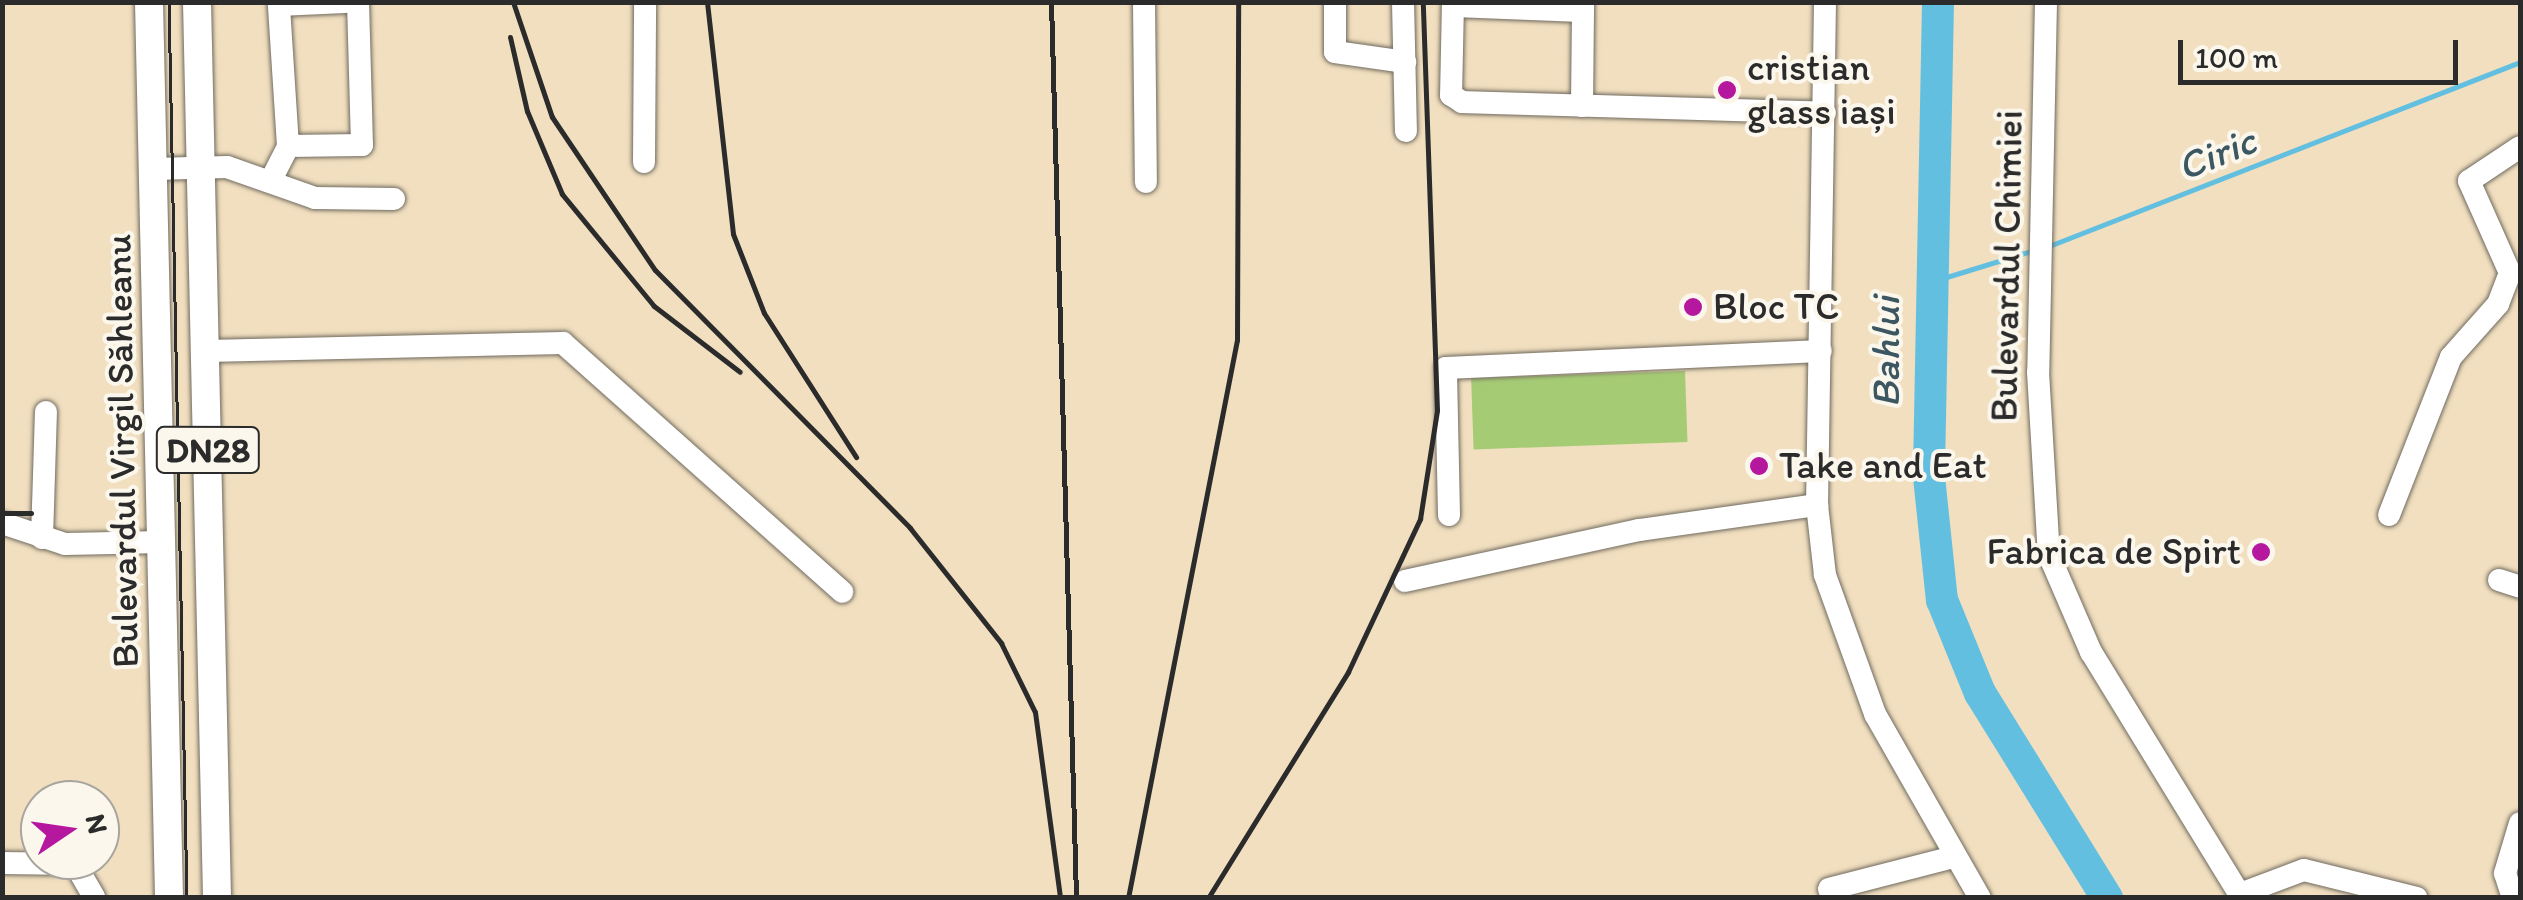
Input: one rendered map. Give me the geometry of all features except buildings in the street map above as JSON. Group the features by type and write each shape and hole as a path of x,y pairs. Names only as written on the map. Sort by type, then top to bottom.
{"main road":[{"name":"Bulevardul Virgil Săhleanu","path":"149,2 169,898"},
{"name":"DN28","path":"197,2 217,898"}],"street":[{"path":"271,180 288,146 280,6 344,2"},
{"path":"288,146 362,145 358,2"},
{"path":"644,162 645,2"},
{"path":"1144,2 1146,182"},
{"path":"1335,2 1335,52 1405,62"},
{"path":"1403,2 1406,131"},
{"path":"1826,2 1817,505 1846,646 1954,857 1980,898"},
{"name":"Bulevardul Chimiei","path":"2046,2 2040,507 2048,556 2091,652 2241,896"},
{"path":"1582,106 1583,7 1454,4 1453,98 1582,106 1825,113"},
{"path":"2388,515 2451,357 2498,304 2510,273 2468,181 2520,147"},
{"path":"154,169 201,167 271,180 315,198 394,199"},
{"path":"206,351 563,342 842,592"},
{"path":"1449,515 1446,368 1820,351"},
{"path":"42,538 46,412"},
{"path":"1405,581 1639,530 1817,505"},
{"path":"2,522 42,538 162,542"},
{"path":"2513,898 2505,873 2520,823"},
{"path":"1829,890 1954,857"},
{"path":"2,863 75,864 95,898"},
{"path":"2241,896 2304,870 2417,898"}],"green space":[{"path":"1685,371 1687,442 1474,449 1471,378"}],"waterway":[{"name":"Bahlui","path":"1938,2 1929,477 1942,600 1980,693 2107,898"},
{"name":"Ciric","path":"2049,246 2520,62"},
{"name":"Ciric","path":"1927,283 2034,250"}],"tram line":[{"path":"169,2 187,898"}],"railway":[{"path":"513,2 552,117 655,270 910,528 1001,643 1035,712 1060,898"},
{"path":"707,2 733,234 764,313 856,457"},
{"path":"1051,2 1076,898"},
{"path":"1128,898 1237,340 1238,2"},
{"path":"1208,898 1348,672 1420,519 1437,410 1423,2"},
{"path":"510,37 527,111 562,194 654,306 740,372"},
{"path":"2,513 31,513"}],"place":[{"name":"cristian glass iași","path":"1727,90"},
{"name":"Bloc TC","path":"1693,307"},
{"name":"Take and Eat","path":"1759,466"},
{"name":"Fabrica de Spirt","path":"2261,552"}]}
